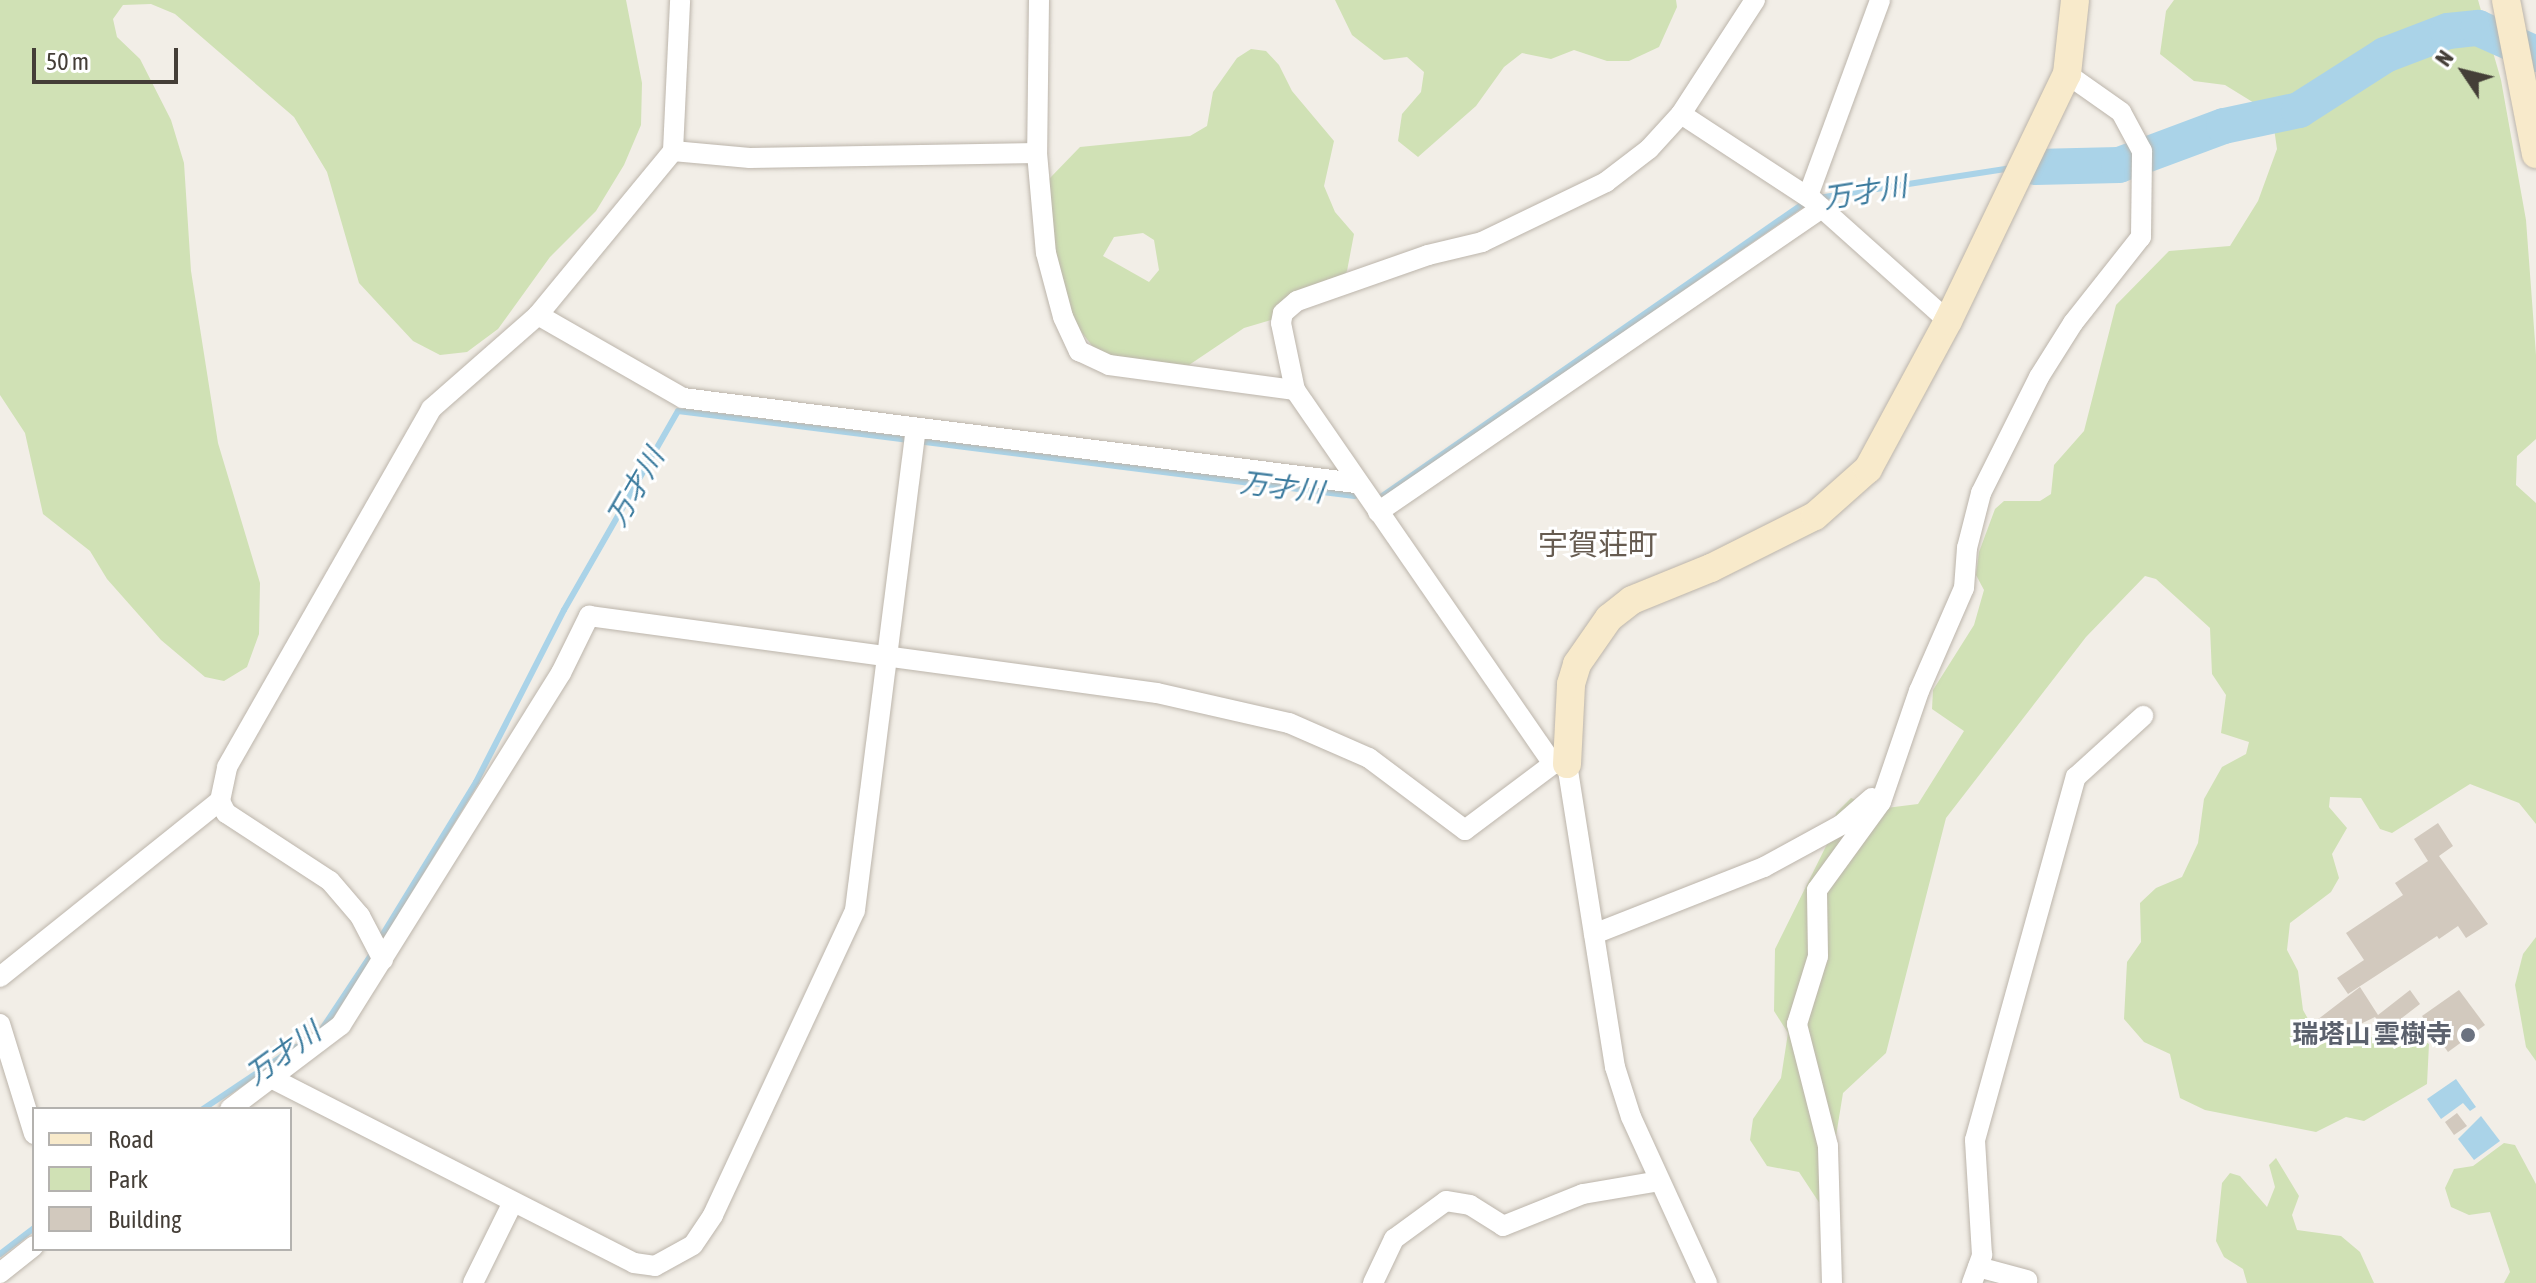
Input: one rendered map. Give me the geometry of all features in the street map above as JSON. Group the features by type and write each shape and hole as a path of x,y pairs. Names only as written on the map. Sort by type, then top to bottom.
{"street":[{"path":"377,949 360,916 330,881 226,813 220,801 227,767 431,409 538,315 673,151 680,0"},
{"path":"1039,0 1037,153 1046,253 1063,317 1082,355 1109,365 1295,390"},
{"path":"1560,764 1356,483 1295,390 1281,323 1283,313 1297,301 1428,255 1482,242 1622,171 1681,114 1755,0"},
{"path":"1378,512 1812,200 1879,0"},
{"path":"1707,1283 1659,1181 1615,1067 1594,934 1560,764 1571,684 1598,631 1632,600 1762,543 1815,516 1853,487 1883,446 1948,321 2067,74 2075,0"},
{"path":"2510,11 2536,154"},
{"path":"1832,1283 1828,1146 1797,1024 1818,956 1817,890 1881,802 1885,779 1964,588 1967,548 1981,493 2039,377 2073,323 2141,237 2143,157 2115,106 2067,74"},
{"path":"1681,114 1812,200 1948,321"},
{"path":"673,151 750,158 1037,153"},
{"path":"538,315 683,398 915,438 1356,483"},
{"path":"273,1079 512,1204 658,1275 704,1232 855,910 915,438"},
{"path":"233,1107 341,1025 377,949 561,673 589,616 1157,693 1289,723 1369,758 1465,830 1560,764"},
{"path":"2027,1280 1975,1275 1982,1255 1975,1140 2076,777 2143,716"},
{"path":"1594,934 1764,867 1841,825 1885,779"},
{"path":"0,977 220,801"},
{"path":"0,1024 32,1128"},
{"path":"1373,1283 1394,1239 1446,1201 1470,1205 1503,1226 1583,1194 1659,1181"},
{"path":"473,1283 512,1204"},
{"path":"0,1273 32,1248"}],"green space":[{"path":"0,0 626,0 642,83 641,125 624,165 596,211 550,257 498,329 467,352 440,355 413,341 359,283 327,172 294,117 175,14 151,4 123,5 113,19 117,37 140,59 171,120 184,163 191,271 218,443 260,583 259,634 247,667 224,681 205,677 161,640 107,579 90,551 43,514 25,433 0,395"},
{"path":"1335,0 1676,0 1677,7 1659,47 1629,61 1607,61 1574,50 1551,59 1522,53 1504,67 1476,106 1418,157 1398,141 1402,114 1421,92 1424,72 1407,57 1384,60 1352,35"},
{"path":"2174,0 2478,0 2501,80 2526,220 2536,355 2536,439 2517,456 2516,485 2536,503 2536,824 2519,803 2470,784 2392,833 2380,829 2361,798 2330,797 2329,807 2347,828 2332,854 2339,878 2331,892 2290,923 2287,950 2298,971 2303,1010 2320,1040 2352,1042 2403,1029 2429,1044 2427,1084 2364,1121 2346,1117 2316,1132 2205,1110 2180,1098 2170,1054 2144,1042 2124,1019 2127,962 2141,942 2140,903 2156,888 2182,877 2198,843 2204,799 2222,767 2246,754 2249,742 2221,733 2226,695 2212,674 2210,628 2156,579 2145,576 2086,637 1946,818 1886,1053 1843,1093 1824,1210 1799,1172 1767,1166 1750,1140 1753,1119 1781,1078 1788,1033 1774,1011 1775,949 1831,836 1836,813 1851,798 1878,809 1918,804 1964,731 1932,709 1933,690 1974,625 1984,590 1976,575 1979,552 1995,509 2004,501 2040,501 2051,494 2054,465 2084,431 2116,305 2169,251 2230,246 2258,201 2277,149 2272,114 2225,85 2194,81 2160,54 2166,11"},
{"path":"1251,49 1266,51 1279,65 1292,91 1334,141 1324,186 1335,212 1354,234 1347,271 1340,280 1300,291 1271,320 1244,328 1189,365 1135,363 1096,351 1073,321 1056,260 1049,179 1080,147 1190,136 1207,126 1213,92 1237,58","holes":["1143,233 1154,240 1159,270 1149,282 1103,256 1114,237"]},
{"path":"2536,937 2536,1061 2526,1047 2515,985 2523,954"},
{"path":"2504,1143 2515,1145 2536,1184 2536,1283 2504,1283 2510,1272 2490,1212 2469,1215 2451,1207 2445,1188 2454,1169 2473,1166"},
{"path":"2276,1158 2299,1196 2292,1215 2297,1230 2341,1236 2360,1252 2374,1283 2247,1283 2243,1269 2224,1257 2216,1241 2222,1183 2230,1173 2240,1176 2267,1207 2275,1187 2269,1165"}],"water":[{"path":"2456,1079 2476,1107 2470,1111 2463,1103 2441,1119 2427,1099"},
{"path":"2481,1116 2500,1141 2474,1160 2458,1139"}],"building":[{"path":"2438,823 2453,846 2439,856 2488,924 2466,938 2458,926 2439,939 2437,936 2348,994 2337,978 2364,960 2346,933 2403,895 2395,883 2428,861 2414,839"},
{"path":"2360,987 2378,1015 2410,990 2420,1004 2385,1031 2375,1017 2329,1039 2317,1020"},
{"path":"2459,990 2485,1025 2448,1052 2422,1016"},
{"path":"2457,1113 2467,1126 2454,1135 2445,1122"}],"waterway":[{"name":"万才川","path":"2035,167 2119,165 2224,126 2299,110 2385,55 2448,31 2478,28 2536,54"},
{"name":"万才川","path":"1818,198 2012,168"},
{"name":"万才川","path":"1378,499 1807,201"},
{"name":"万才川","path":"378,942 476,782 564,610 678,411 1355,496"},
{"name":"万才川","path":"322,1029 373,952"},
{"name":"万才川","path":"206,1107 296,1047"},
{"name":"万才川","path":"0,1254 32,1230"}],"place":[{"name":"瑞塔山 雲樹寺","path":"2468,1035"}],"district":[{"name":"宇賀荘町","path":"1598,544"}]}
